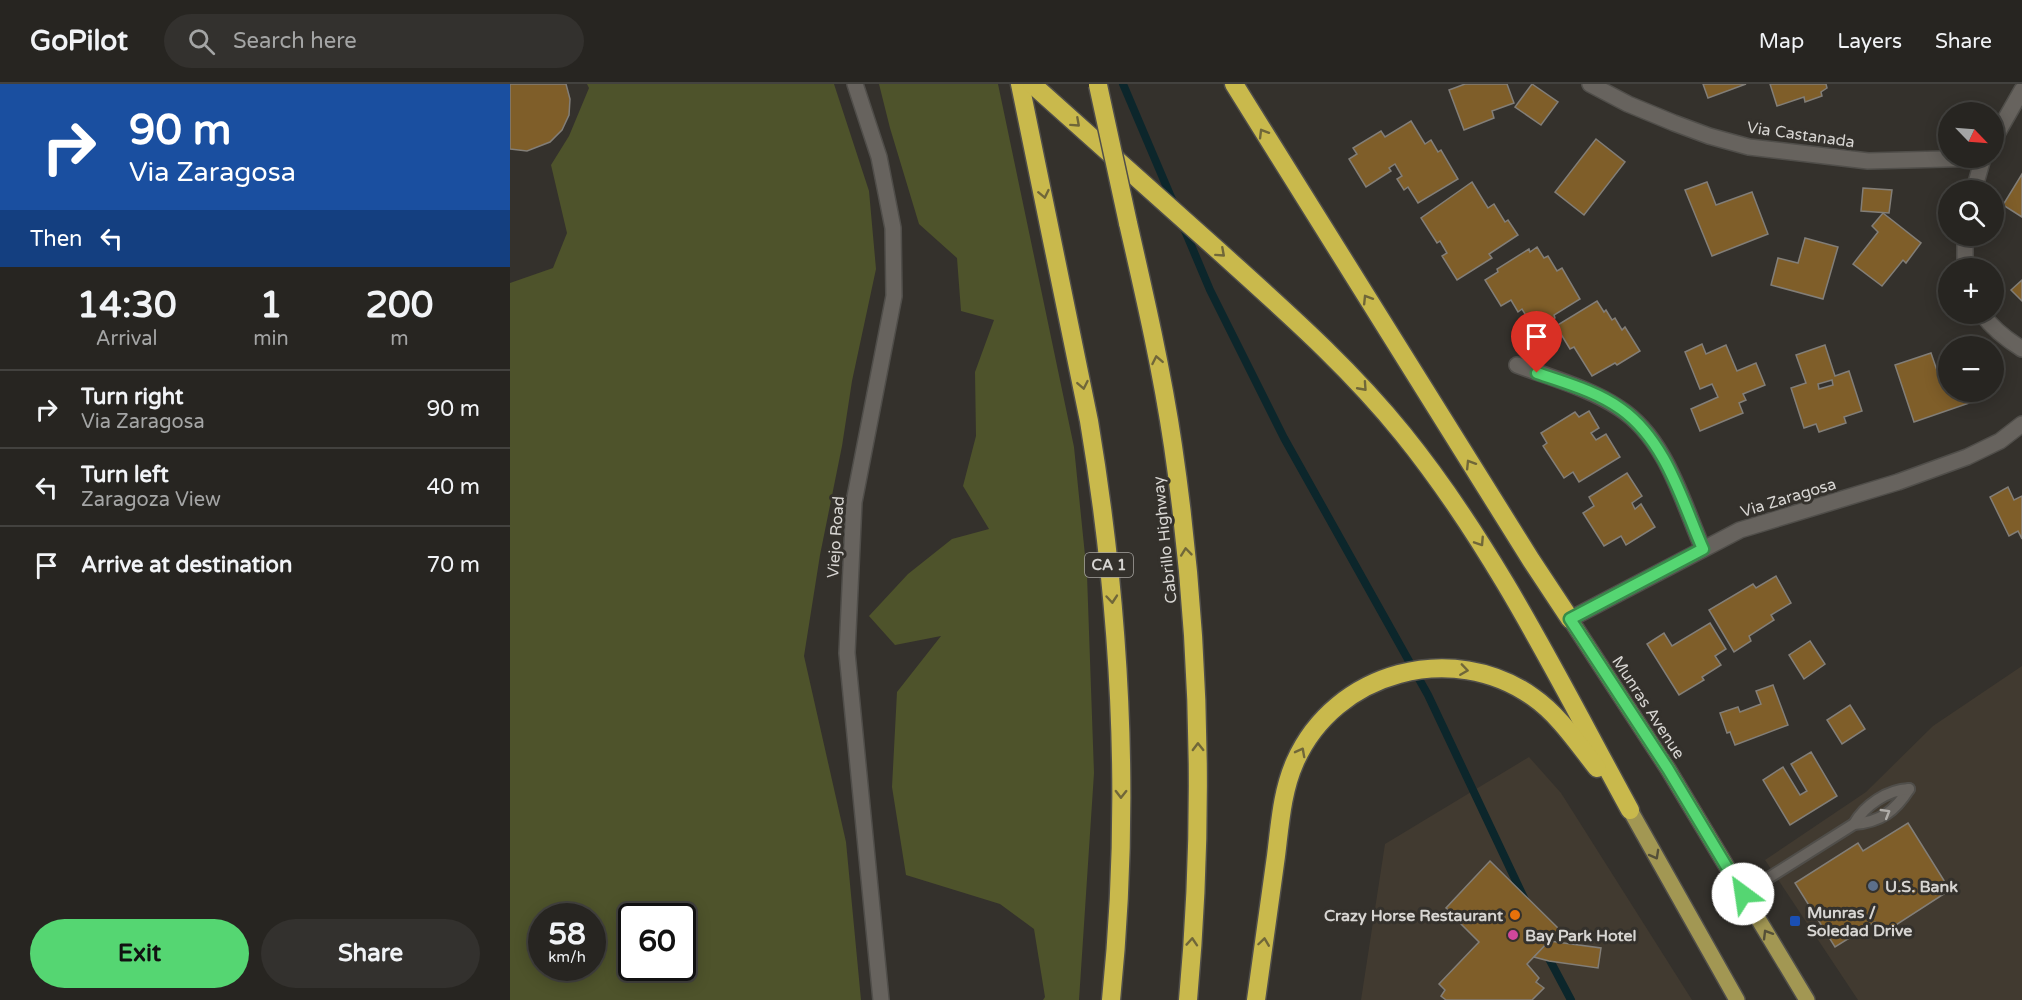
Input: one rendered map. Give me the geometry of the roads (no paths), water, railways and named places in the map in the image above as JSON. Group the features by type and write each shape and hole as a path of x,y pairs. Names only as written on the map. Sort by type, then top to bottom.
{"highway":[{"name":"CA 1","path":"1020,84 1091,431 1110,576 1118,681 1121,786 1118,895 1111,1000"},
{"path":"1032,84 1310,333 1360,383 1404,435 1447,492 1506,585 1630,810"},
{"path":"1234,84 1524,550 1570,619"},
{"name":"Cabrillo Highway","path":"1098,85 1145,299 1172,444 1191,603 1197,710 1198,817 1196,890 1188,1000"},
{"path":"1256,1000 1282,812 1289,777 1302,747 1322,720 1335,707 1364,687 1394,674 1433,668 1473,671 1504,681 1534,698 1546,708 1569,732 1630,810"}],"main road":[{"name":"Munras Avenue","path":"1570,619 1668,769 1807,1000"},
{"path":"1630,810 1737,1000"}],"street":[{"name":"Viejo Road","path":"855,84 879,157 892,228 894,296 854,502 847,653 881,1000"},
{"name":"Via Castanada","path":"1590,84 1674,123 1749,147 1868,161 1938,159"},
{"path":"2004,122 2022,90"},
{"path":"1990,324 2022,349"},
{"path":"1517,365 1598,395 1621,409 1638,424 1663,456 1703,549"},
{"name":"Via Zaragosa","path":"1570,619 1740,530 1898,482 1967,457 2000,441 2022,424"}],"lane":[{"path":"1743,894 1854,824 1867,823 1887,814 1899,805 1909,789 1897,789 1882,796 1859,815 1854,824"}],"waterway":[{"path":"1123,84 1174,204"},
{"path":"1183,226 1210,290 1284,438 1428,695 1525,900"},
{"path":"1546,953 1571,1000"}],"place":[{"name":"U.S. Bank","path":"1873,886"},
{"name":"Crazy Horse Restaurant","path":"1515,915"},
{"name":"Munras / Soledad Drive","path":"1795,921"},
{"name":"Bay Park Hotel","path":"1513,935"}]}
